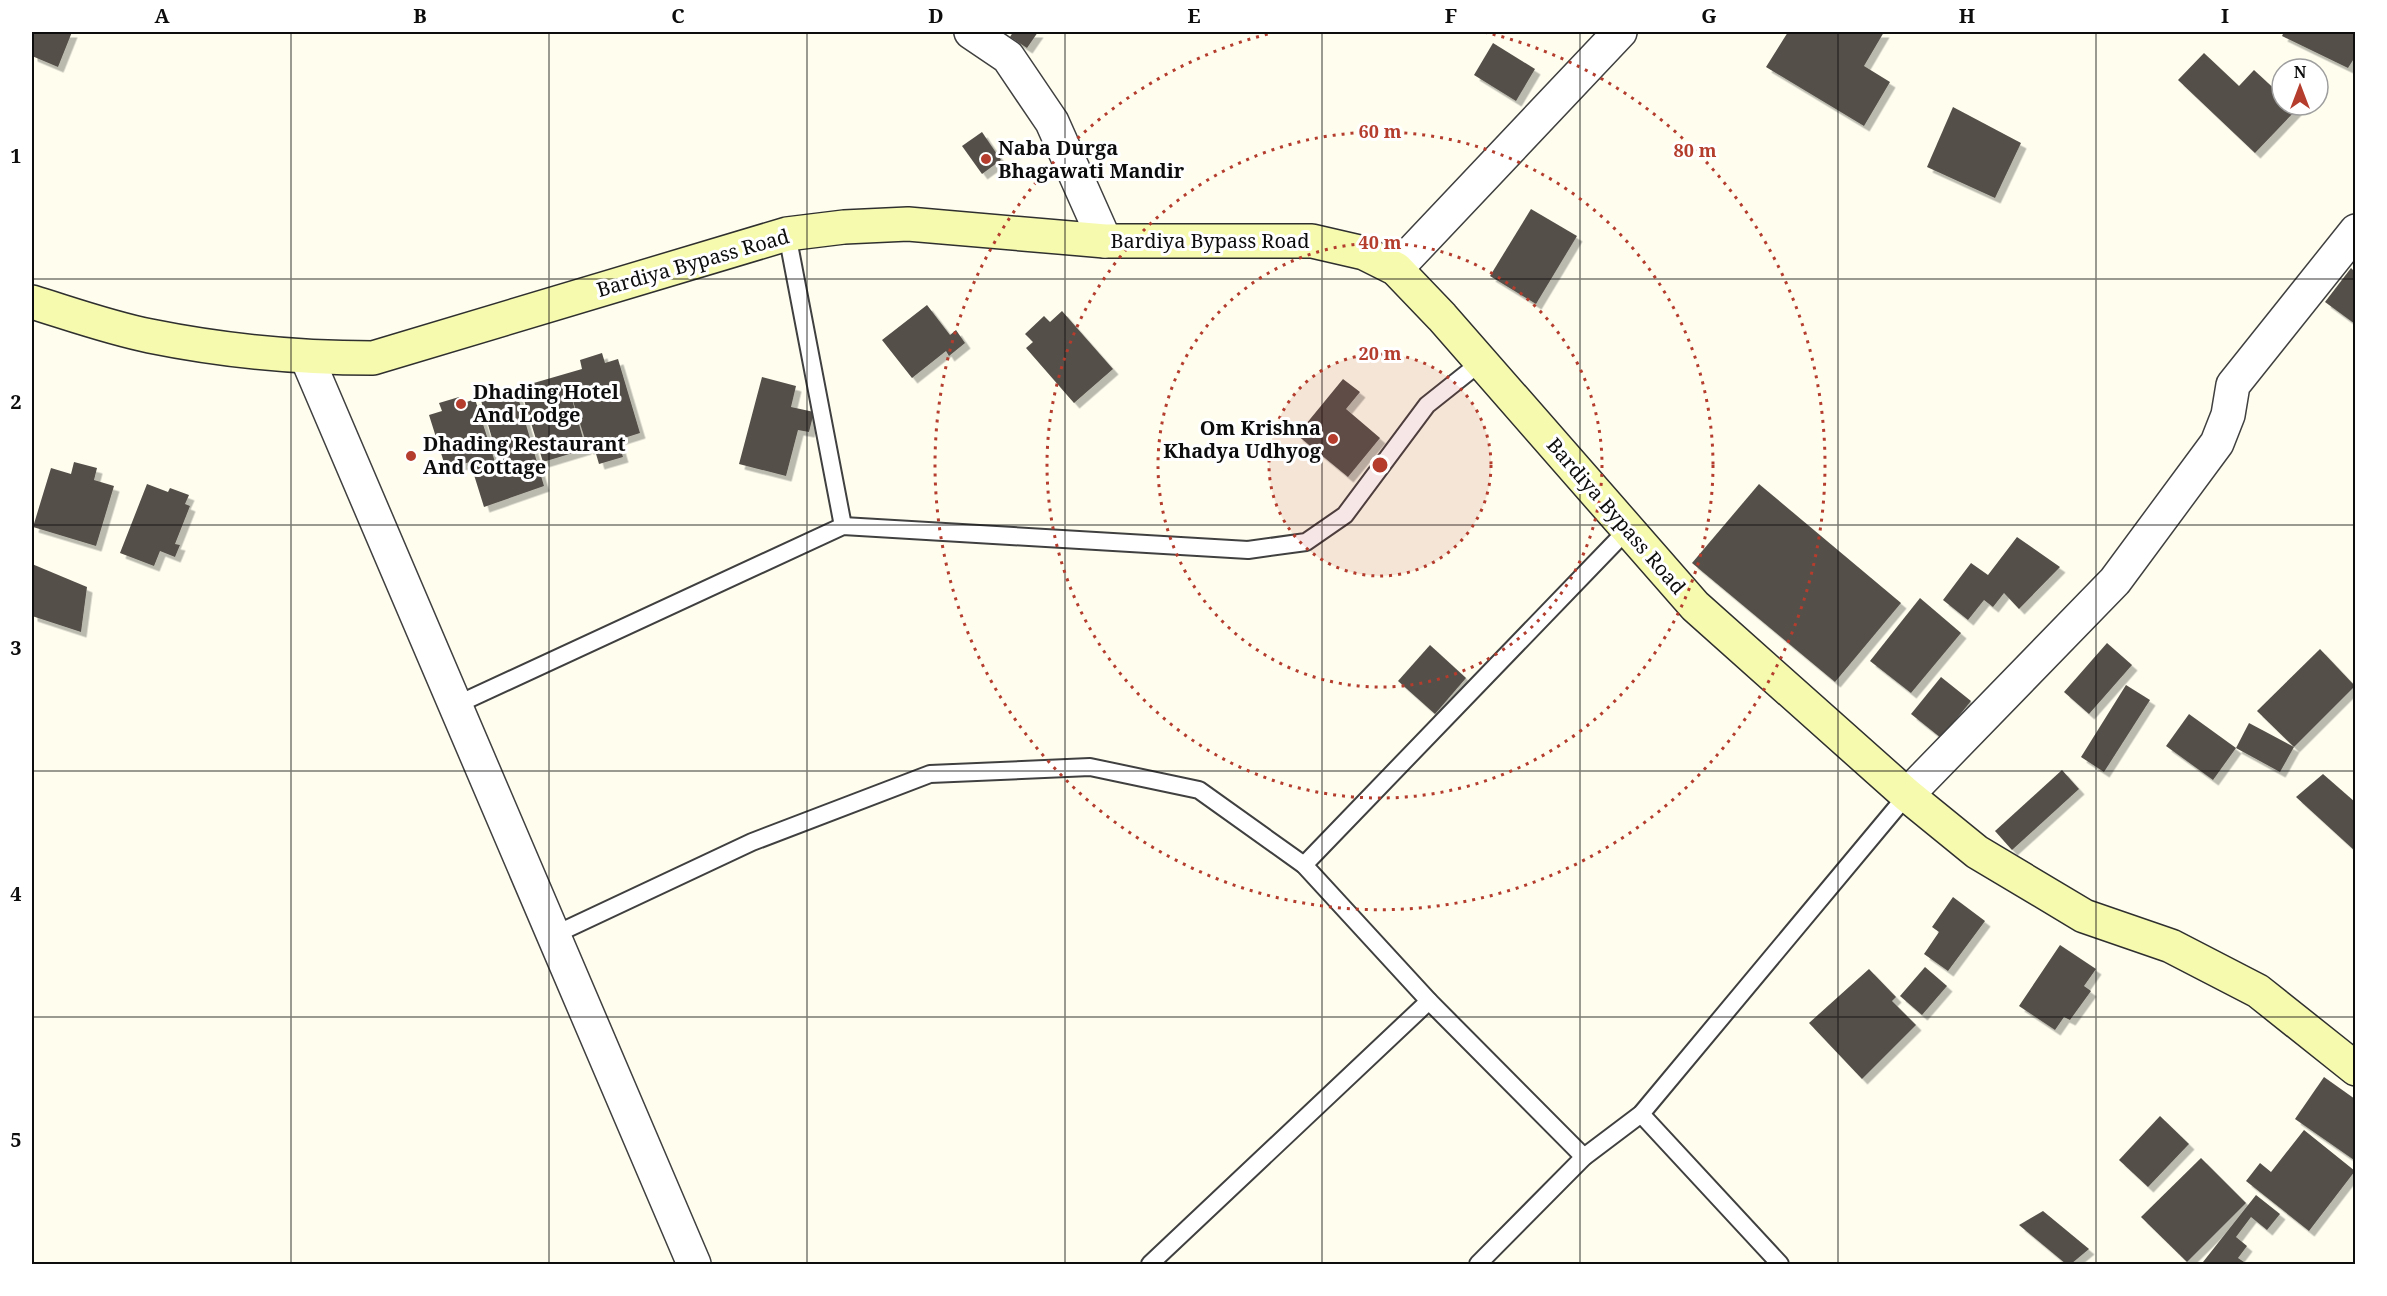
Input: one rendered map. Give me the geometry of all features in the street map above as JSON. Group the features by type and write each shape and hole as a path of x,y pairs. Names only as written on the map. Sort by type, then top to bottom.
{"street":[{"path":"971,32 1008,57 1052,122 1105,241"},
{"path":"1396,270 1620,32"},
{"name":"Bardiya Bypass Road","path":"32,302 148,336 222,349 307,358 373,358 787,234 844,227 908,224 1105,241 1312,241 1364,254 1396,270 1481,362 1695,606 1907,795 1977,852 2084,916 2171,946 2258,991 2355,1069"},
{"path":"1907,795 2115,581 2217,443 2228,415 2233,385 2355,231"},
{"path":"307,358 694,1264"}],"lane":[{"path":"787,234 843,526"},
{"path":"456,705 843,526 1248,550 1306,542 1345,515 1427,405 1481,362"},
{"path":"1304,864 1628,529"},
{"path":"554,935 752,842 930,774 1090,767 1199,790 1304,864 1429,1001 1584,1157"},
{"path":"1478,1264 1584,1157 1641,1114 1907,795"},
{"path":"1150,1264 1429,1001"},
{"path":"1641,1114 1780,1264"}],"building":[{"path":"32,32 72,32 58,67 32,56"},
{"path":"1013,32 1038,32 1027,48 1010,37"},
{"path":"1788,32 1884,32 1864,66 1890,82 1864,126 1766,67"},
{"path":"2284,32 2355,32 2355,57 2348,68 2330,59 2330,57 2325,57 2282,36"},
{"path":"1493,43 1535,69 1516,101 1474,75"},
{"path":"2204,53 2239,86 2254,70 2270,85 2270,117 2289,117 2255,153 2178,80"},
{"path":"1953,107 2021,143 1995,198 1927,167"},
{"path":"982,132 1001,160 982,174 962,146"},
{"path":"1531,209 1577,236 1536,304 1490,276"},
{"path":"2351,268 2355,272 2355,324 2325,302"},
{"path":"927,305 950,335 956,330 965,343 949,356 946,351 912,378 882,340"},
{"path":"1062,311 1113,369 1074,403 1026,348 1033,342 1025,334 1044,316 1050,322"},
{"path":"602,353 605,363 618,359 640,433 618,440 623,457 599,464 594,447 588,449 568,385 586,449 543,462 520,387 582,369 580,360"},
{"path":"762,377 796,386 791,407 814,412 809,432 798,430 786,476 739,464"},
{"path":"1343,379 1360,392 1346,409 1380,438 1348,477 1297,435"},
{"path":"515,387 544,486 484,507 470,462 446,469 429,415 442,411 439,403 459,397 461,404 475,399 496,465 504,462 501,451 496,452 480,397"},
{"path":"74,462 97,468 94,480 114,486 96,546 33,527 51,468 71,474"},
{"path":"147,484 168,492 170,488 189,495 185,504 190,506 175,544 180,545 175,557 160,551 154,566 120,553"},
{"path":"1759,484 1901,603 1835,682 1692,563"},
{"path":"2017,537 2060,567 2019,609 2004,593 1993,607 1984,600 1968,620 1943,600 1971,563 1988,575"},
{"path":"32,564 87,587 81,632 32,616"},
{"path":"1920,598 1961,633 1911,693 1870,661"},
{"path":"2107,643 2132,665 2089,714 2064,692"},
{"path":"1430,645 1466,678 1435,714 1398,681"},
{"path":"2320,649 2355,686 2294,747 2257,711"},
{"path":"1941,677 1971,701 1941,738 1911,714"},
{"path":"2126,685 2150,700 2104,772 2081,757"},
{"path":"2189,714 2236,748 2213,780 2166,746"},
{"path":"2249,723 2294,747 2280,772 2236,748"},
{"path":"2062,770 2079,789 2012,850 1995,831"},
{"path":"2323,774 2355,802 2355,851 2296,797"},
{"path":"1953,897 1985,921 1948,971 1924,954 1939,932 1932,927"},
{"path":"2060,945 2096,969 2084,986 2091,991 2070,1020 2064,1017 2055,1030 2019,1006"},
{"path":"1925,967 1947,986 1922,1015 1900,996"},
{"path":"1869,969 1896,997 1892,1001 1916,1025 1862,1079 1809,1023"},
{"path":"2324,1077 2355,1099 2354,1160 2295,1119"},
{"path":"2160,1116 2189,1144 2148,1187 2119,1160"},
{"path":"2304,1130 2355,1171 2309,1231 2246,1181 2260,1163 2271,1172"},
{"path":"2201,1158 2246,1203 2187,1262 2141,1217"},
{"path":"2256,1195 2280,1214 2267,1230 2251,1217 2236,1237 2247,1246 2238,1258 2247,1264 2207,1264 2203,1262"},
{"path":"2043,1211 2089,1249 2071,1264 2066,1264 2019,1225"}],"place":[{"name":"Naba Durga Bhagawati Mandir","path":"986,159"},
{"name":"Dhading Hotel And Lodge","path":"461,404"},
{"name":"Om Krishna Khadya Udhyog","path":"1333,439"},
{"name":"Dhading Restaurant And Cottage","path":"411,456"}]}
